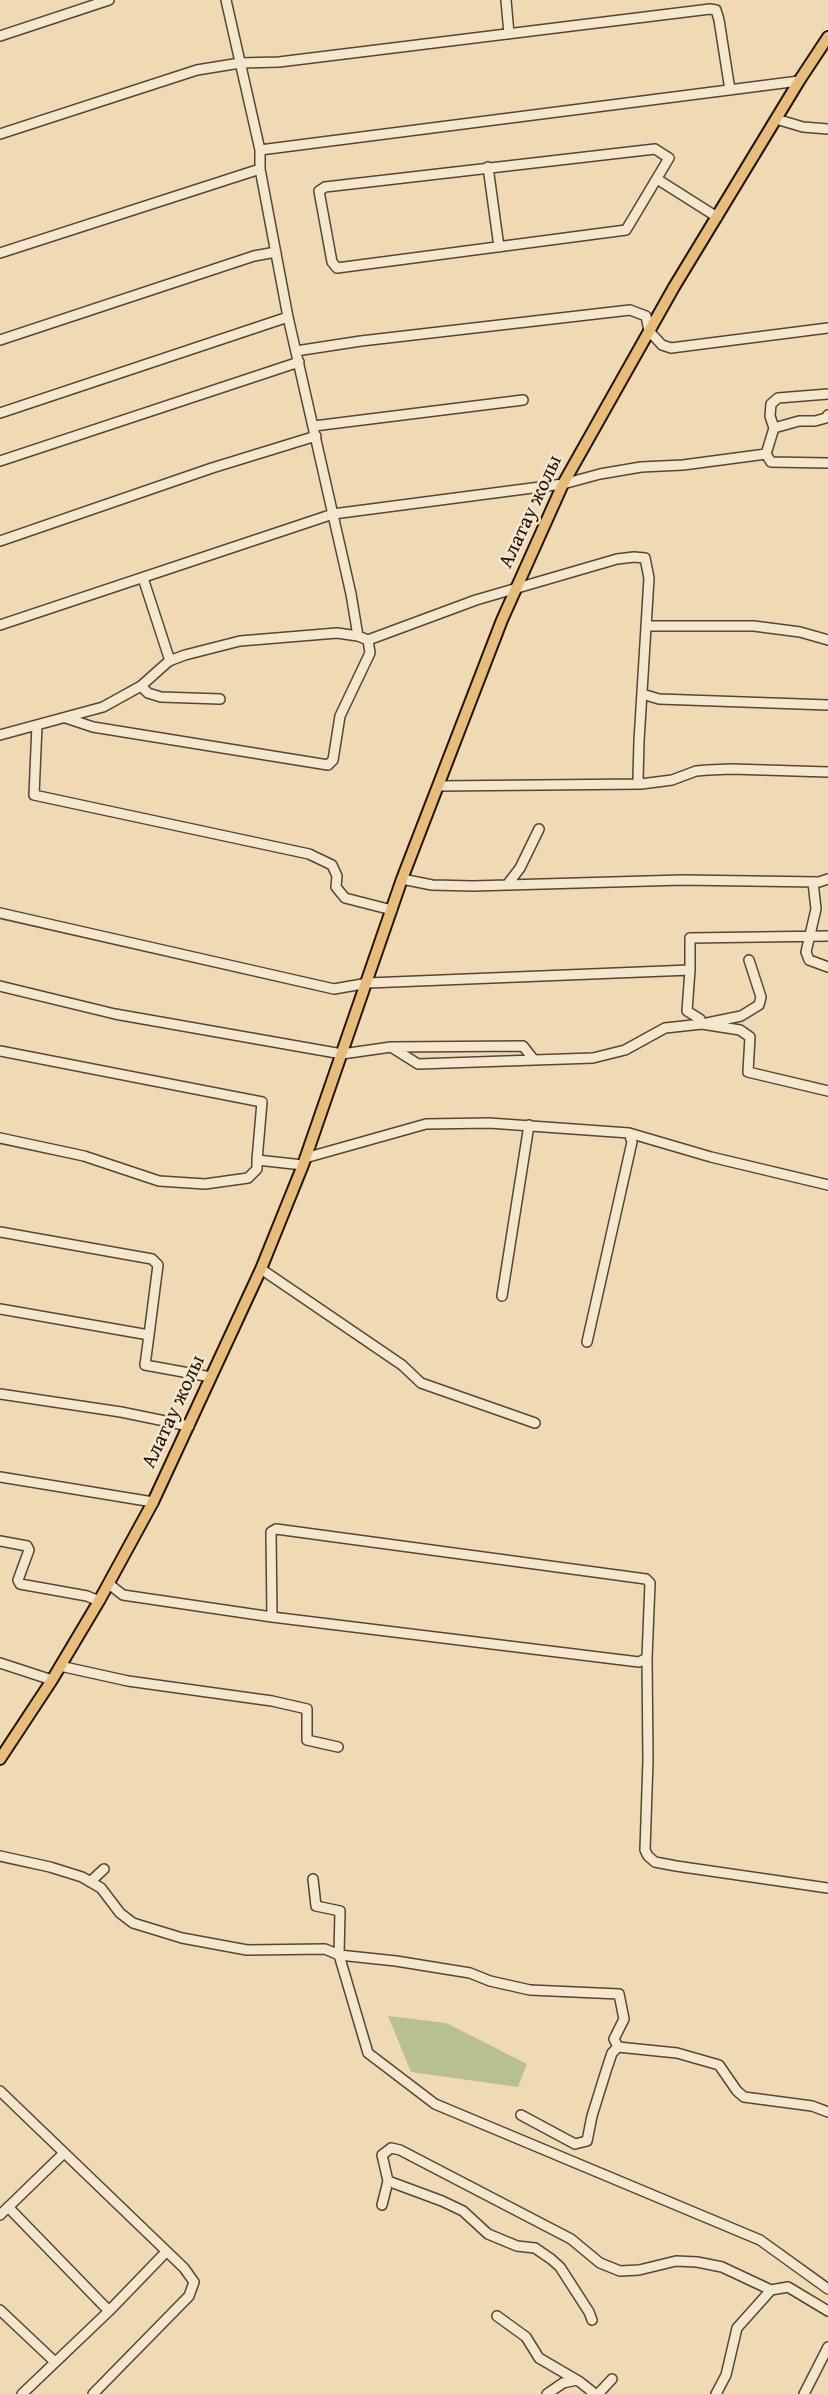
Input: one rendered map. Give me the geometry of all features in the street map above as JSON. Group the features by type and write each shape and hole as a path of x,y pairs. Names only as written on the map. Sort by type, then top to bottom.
{"main road":[{"name":"Алатау жолы","path":"52,1680 153,1502 261,1269 368,983 402,879 502,620 563,484 717,216 828,37"},
{"path":"0,1759 52,1680"},
{"path":"0,1737 11,1743"}],"street":[{"path":"0,36 109,0"},
{"path":"226,0 260,150 260,169 288,317 358,636"},
{"path":"506,0 509,34"},
{"path":"0,134 197,70 509,34 709,4 716,10 719,20 730,90"},
{"path":"260,150 799,81"},
{"path":"776,119 803,127 828,129"},
{"path":"655,149 669,158 657,179 626,230 337,268 332,262 319,191 325,187 655,149"},
{"path":"488,167 499,247"},
{"path":"0,253 260,169"},
{"path":"657,179 717,216"},
{"path":"0,340 254,256 276,252"},
{"path":"296,351 630,310 646,316 649,331 662,345 671,348 828,328"},
{"path":"0,413 288,317"},
{"path":"0,461 299,362"},
{"path":"828,394 778,398 771,404 770,416 774,428 766,454 771,462 828,463"},
{"path":"314,426 523,400"},
{"path":"774,428 799,421 815,421 828,415"},
{"path":"0,541 212,468 316,436"},
{"path":"0,625 333,514 563,484 641,467 683,465 766,454"},
{"path":"0,735 103,707 141,686 170,661 240,640 337,633 369,640 518,587 617,559 634,557 645,558 649,578 638,779 641,784"},
{"path":"143,578 170,661"},
{"path":"646,626 754,626 800,632 828,640"},
{"path":"66,718 93,727 328,765 333,760 340,716 370,653 369,640"},
{"path":"141,686 148,693 161,697 220,699"},
{"path":"642,694 659,699 828,705"},
{"path":"37,725 34,794 309,854 332,865 337,876 336,887 345,898 392,909"},
{"path":"439,786 641,784 672,780 696,771 733,769 828,772"},
{"path":"507,885 520,868 539,829"},
{"path":"402,879 432,886 682,880 813,882 828,879"},
{"path":"813,882 816,909 806,952 809,960 828,967"},
{"path":"0,913 334,989 368,983 690,970"},
{"path":"828,936 690,938 687,1011 702,1024 740,1031 750,1037 748,1072 828,1091"},
{"path":"391,1047 418,1064 593,1058 625,1050 665,1028 741,1016 759,1005 761,997 749,960"},
{"path":"0,986 115,1014 342,1054 391,1047 523,1046 534,1060"},
{"path":"0,1051 262,1102 257,1169 247,1178 205,1184 159,1181 83,1156 0,1138"},
{"path":"257,1160 305,1157 426,1124 489,1123 629,1133 711,1157 828,1185"},
{"path":"502,1296 529,1125"},
{"path":"587,1342 632,1142 629,1133"},
{"path":"0,1232 152,1259 158,1265 145,1365 211,1377"},
{"path":"261,1269 402,1365 421,1383 535,1423"},
{"path":"0,1309 149,1335"},
{"path":"0,1394 121,1412 189,1426"},
{"path":"0,1477 153,1502"},
{"path":"272,1617 271,1532 280,1529 646,1579 651,1589 647,1658 645,1850 648,1856 655,1862 676,1866 828,1888"},
{"path":"0,1541 27,1546 29,1550 18,1580 20,1584 87,1596 99,1601"},
{"path":"108,1584 124,1595 272,1617 639,1662 647,1658"},
{"path":"0,1663 52,1680"},
{"path":"60,1667 128,1681 272,1701 307,1709 307,1740 338,1747"},
{"path":"0,1856 50,1867 90,1882 102,1888 120,1913 133,1923 182,1938 247,1950 325,1949 339,1955 470,1973 530,1990 619,1994 624,2019 614,2039 618,2047"},
{"path":"90,1882 104,1869"},
{"path":"313,1879 316,1906 340,1911 339,1955 368,2053 435,2104 760,2240 828,2289"},
{"path":"581,1993 589,1981"},
{"path":"618,2047 677,2053 719,2065 744,2097 812,2106 828,2112"},
{"path":"521,2115 575,2144 587,2141 612,2053 618,2047"},
{"path":"0,2091 184,2268 194,2282 189,2296 93,2394"},
{"path":"382,2205 388,2181 382,2155 391,2148 400,2150 571,2239 600,2263 620,2271 639,2270 676,2261 697,2262 722,2267 771,2290 788,2287 828,2311"},
{"path":"0,2216 64,2153"},
{"path":"388,2181 463,2211 488,2234 517,2246 535,2248 560,2267 592,2320"},
{"path":"8,2207 109,2311"},
{"path":"22,2394 166,2252"},
{"path":"716,2394 726,2375 737,2328 771,2290"},
{"path":"0,2310 55,2362"},
{"path":"497,2316 526,2337 539,2358 597,2394 612,2378"},
{"path":"804,2394 828,2347"},
{"path":"547,2394 563,2383 577,2380"}],"green space":[{"path":"388,2016 446,2023 527,2064 518,2087 411,2072"}]}
